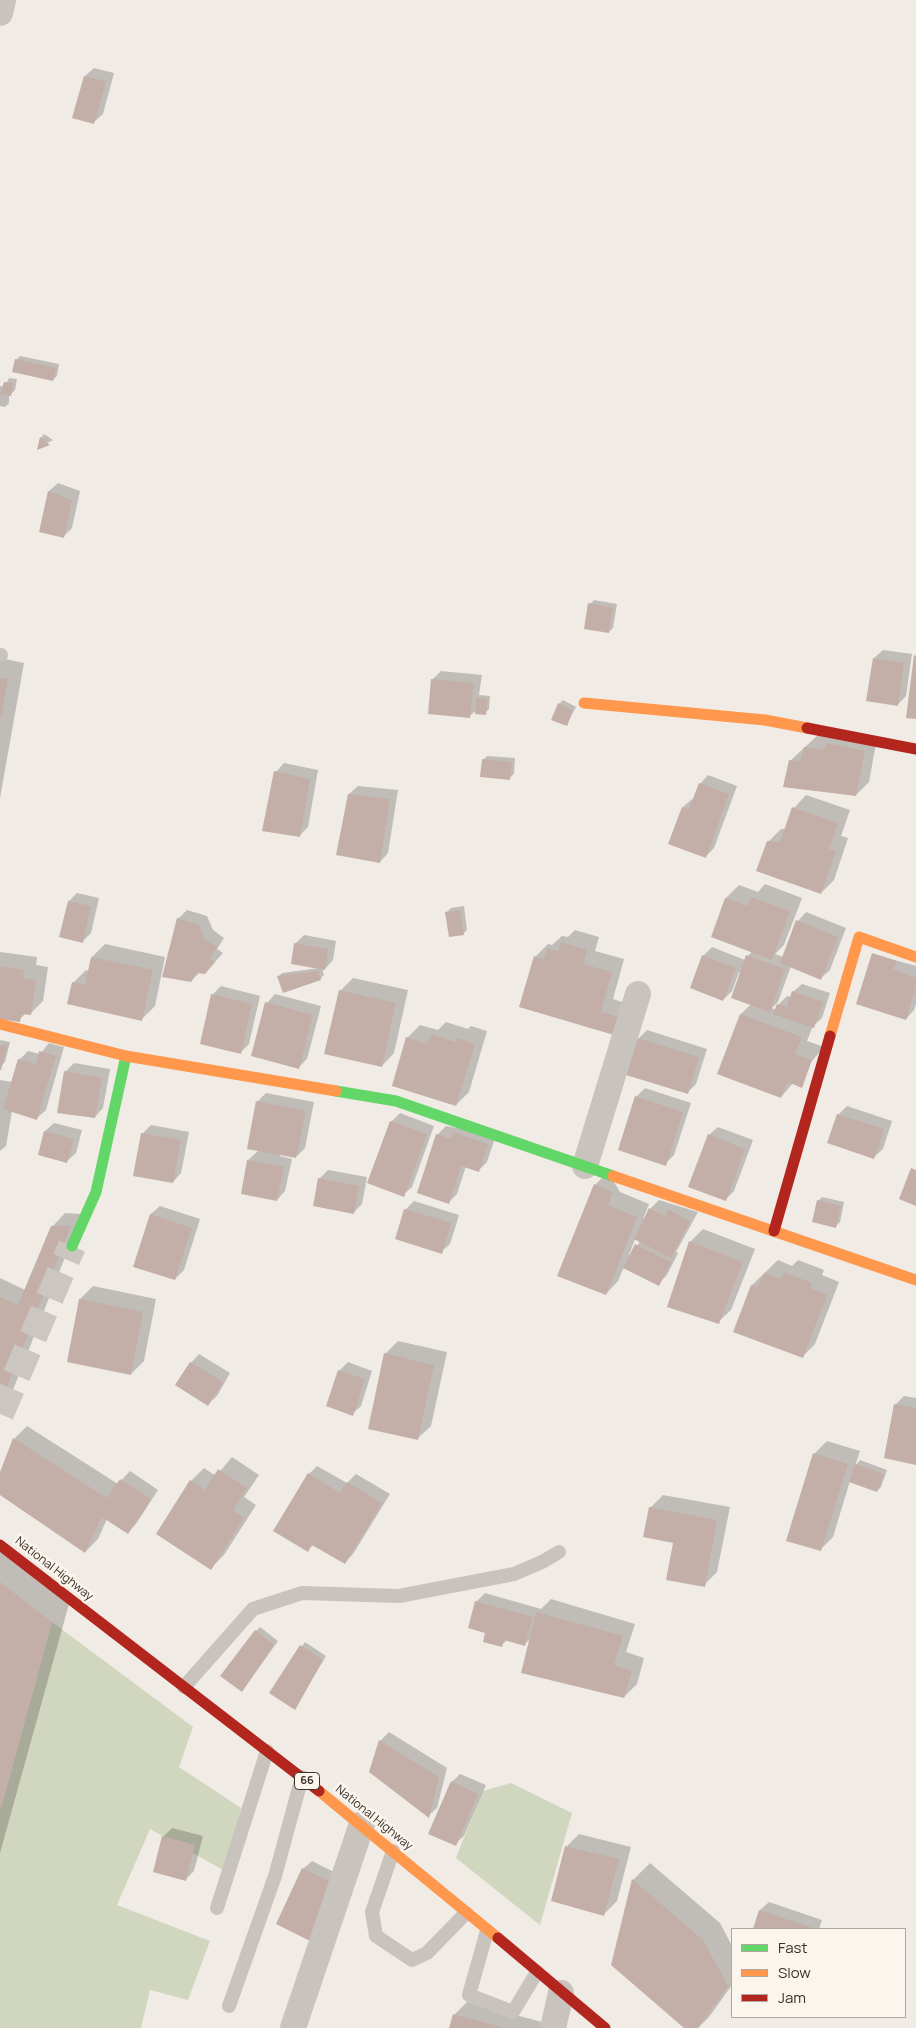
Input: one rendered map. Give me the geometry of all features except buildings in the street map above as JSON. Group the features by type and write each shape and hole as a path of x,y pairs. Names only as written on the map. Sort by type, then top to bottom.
{"street":[{"path":"0,13 3,0"},
{"path":"584,703 765,720 916,749"},
{"path":"774,1231 859,937 916,957"},
{"path":"586,1166 638,994"},
{"path":"0,1024 126,1056 396,1101 916,1280"},
{"path":"72,1246 96,1192 126,1056"},
{"name":"National Highway","path":"0,1545 362,1824 487,1931 605,2028"},
{"path":"292,2028 362,1824"},
{"path":"553,2028 561,1993"}],"lane":[{"path":"184,1687 253,1609 302,1593 399,1596 514,1574 542,1562 559,1552"},
{"path":"217,1908 267,1751"},
{"path":"229,2006 275,1876 302,1777"},
{"path":"393,1851 372,1912 376,1936 412,1960 427,1953 466,1913"},
{"path":"487,1931 469,1996 513,2012 537,1972"}],"green space":[{"path":"52,1622 193,1727 179,1767 241,1808 225,1871 150,1829 117,1905 210,1941 188,2000 150,1990 141,2028 0,2028 0,1811"},
{"path":"511,1783 572,1813 540,1925 456,1858 483,1791"}],"tunnel":[{"path":"0,1414 72,1246"}],"traffic: fast":[{"path":"72,1246 96,1192 126,1056"},
{"path":"336,1091 396,1101 613,1176"}],"traffic: slow":[{"path":"584,703 765,720 807,728"},
{"path":"830,1036 859,937 916,957"},
{"path":"0,1024 126,1056 336,1091"},
{"path":"613,1176 916,1280"},
{"path":"319,1791 498,1938"}],"traffic: jam":[{"path":"807,728 916,749"},
{"path":"774,1231 830,1036"},
{"path":"0,1545 319,1791"},
{"path":"498,1938 605,2028"}]}
